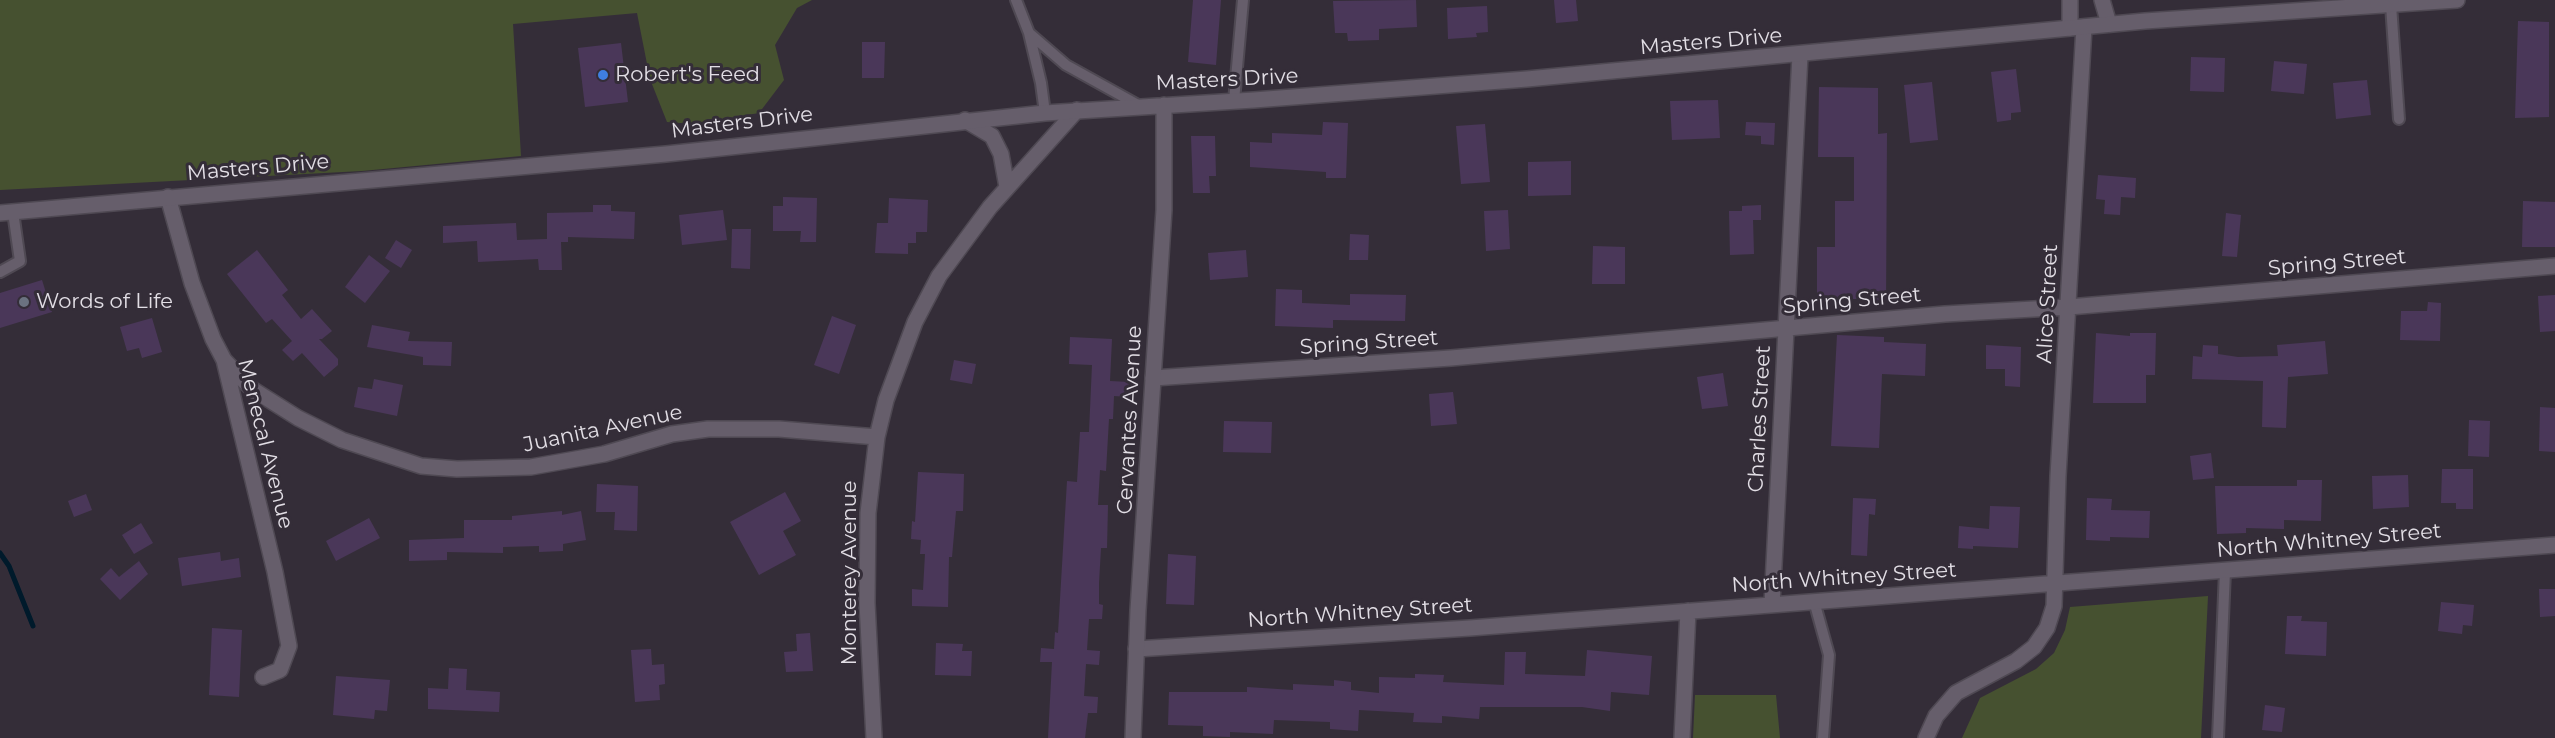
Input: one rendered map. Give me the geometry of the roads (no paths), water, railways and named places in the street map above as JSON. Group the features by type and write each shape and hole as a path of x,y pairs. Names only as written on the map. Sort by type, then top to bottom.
{"street":[{"name":"Alice Street","path":"1926,738 1936,716 1956,693 2016,662 2034,647 2051,617 2055,583 2058,476 2069,307 2077,27 2070,0"},
{"path":"2102,0 2109,24"},
{"name":"Masters Drive","path":"6,213 666,154 965,120 1077,110 1234,101 1800,55 2109,24 2457,0"},
{"name":"Charles Street","path":"1772,604 1800,55"},
{"name":"Cervantes Avenue","path":"1133,738 1136,649 1164,210 1164,105"},
{"name":"Monterey Avenue","path":"874,738 867,603 868,513 877,437 886,400 915,322 939,276 966,236 1077,110"},
{"path":"965,120 992,136 1001,154 1007,187"},
{"name":"Menecal Avenue","path":"168,197 192,283 213,339 224,360 249,453 277,583 288,646 280,670 263,677"},
{"name":"Spring Street","path":"1153,378 1451,358 1785,328 2069,307 2555,266"},
{"name":"Juanita Avenue","path":"224,360 252,389 298,418 342,440 421,466 494,470 531,467 595,456 672,434 708,429 767,428 877,437"},
{"name":"North Whitney Street","path":"1136,649 1688,611 2555,545"},
{"path":"1682,738 1688,611"}],"lane":[{"path":"1016,0 1029,33 1041,83 1045,113"},
{"path":"1234,101 1243,0"},
{"path":"2391,5 2399,119"},
{"path":"1029,33 1066,65 1140,106"},
{"path":"0,272 20,261 6,213"},
{"path":"2218,738 2225,571"},
{"path":"1814,601 1829,655 1823,738"}],"waterway":[{"path":"0,553 9,566 33,626"}],"place":[{"name":"Robert's Feed","path":"603,75"},
{"name":"Words of Life","path":"24,302"}]}
